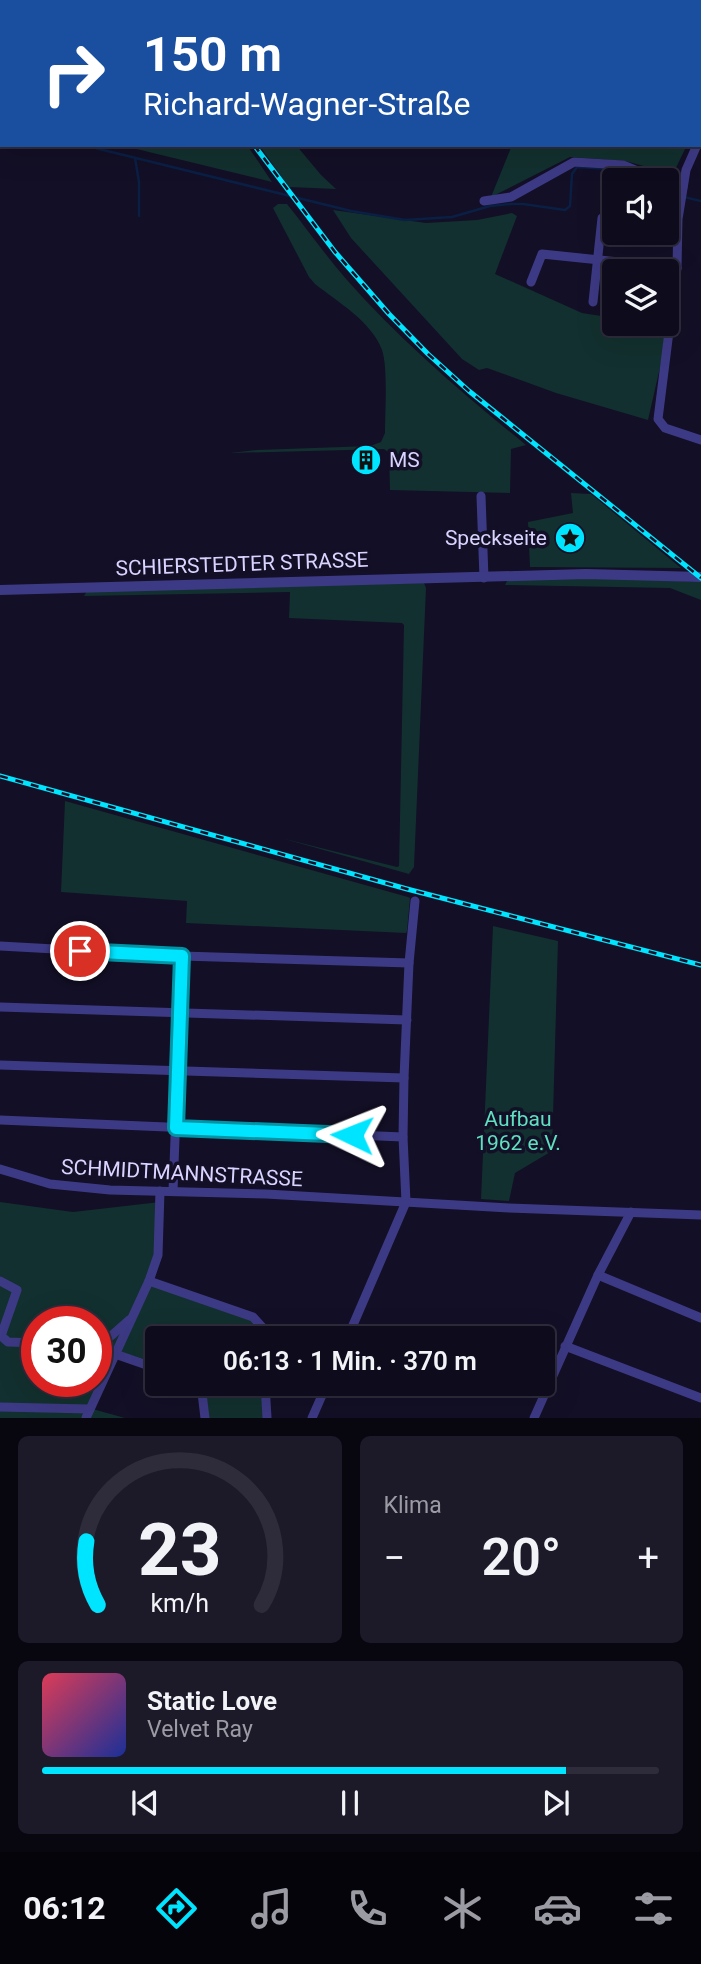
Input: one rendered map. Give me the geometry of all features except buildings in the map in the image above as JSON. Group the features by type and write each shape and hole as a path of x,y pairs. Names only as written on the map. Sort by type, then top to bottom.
{"street":[{"path":"677,259 682,193 686,170 696,147"},
{"path":"484,201 511,197 574,162 623,165 630,168"},
{"path":"593,302 602,218"},
{"path":"531,282 541,254 602,260"},
{"path":"668,336 658,419 665,428 701,440"},
{"path":"481,496 484,578"},
{"name":"SCHIERSTEDTER STRASSE","path":"0,590 586,573 701,577"},
{"path":"352,1326 406,1202 404,1078 409,963 415,901"},
{"path":"0,946 182,956 409,963"},
{"path":"173,1191 182,956"},
{"path":"0,1007 407,1020"},
{"path":"0,1065 404,1078"},
{"path":"0,1120 403,1137"},
{"name":"SCHMIDTMANNSTRASSE","path":"0,1169 50,1184 110,1189 701,1215"},
{"path":"0,1407 87,1413 149,1281 158,1255 160,1191"},
{"path":"534,1418 598,1275 631,1212"},
{"path":"598,1275 701,1318"},
{"path":"0,1281 18,1290 0,1336 8,1342 21,1342"},
{"path":"149,1281 253,1317 261,1326"},
{"path":"112,1334 131,1319"},
{"path":"565,1346 701,1398"},
{"path":"115,1354 145,1364"},
{"path":"202,1396 205,1418"},
{"path":"266,1396 267,1418"},
{"path":"312,1418 322,1396"}],"green space":[{"path":"128,147 248,147 272,182"},
{"path":"260,147 298,147 336,189 289,187"},
{"path":"511,147 686,147 676,168 651,168 625,161 570,157 491,197"},
{"path":"278,204 287,204 339,271 411,346 526,445 511,449 510,493 390,490 389,453 384,449 230,453 370,446 381,442 385,433 386,379 382,350 371,330 309,277 273,208"},
{"path":"333,210 426,223 477,220 512,213 517,216 495,274 582,313 602,316 602,336 667,336 648,420 556,393 487,368 479,370 462,359 351,238"},
{"path":"571,493 591,494 681,568 530,567 528,522 573,513"},
{"path":"582,577 701,582 701,600 670,588 505,585 507,581"},
{"path":"424,583 426,588 414,867 409,874 281,838 399,866 402,623 289,618 290,592 84,596 87,591"},
{"path":"65,801 408,897 407,931 186,923 187,901 61,892"},
{"name":"Aufbau 1962 e.V.","path":"493,926 558,941 552,1151 515,1173 509,1201 481,1199"},
{"path":"0,1202 73,1212 160,1202 158,1255 149,1281 253,1317 257,1326 145,1326 145,1365 115,1354 112,1360 112,1306 21,1306 21,1397 94,1397 89,1408 125,1418 0,1418"},
{"path":"200,1396 266,1396 267,1418 205,1418 204,1402"}],"waterway":[{"path":"91,147 351,211 405,220 452,217 490,206 511,204 565,210 570,206 572,174 577,167 602,169"},
{"path":"135,158 139,182 139,216"},
{"path":"684,197 701,201"}],"railway":[{"path":"256,147 335,252 428,354 469,391 701,578"},
{"path":"0,776 407,889 701,965"}],"place":[{"name":"MS","path":"366,460"},
{"name":"Speckseite","path":"570,538"}],"route":[{"path":"80,951 182,956 176,1128 352,1135"}]}
